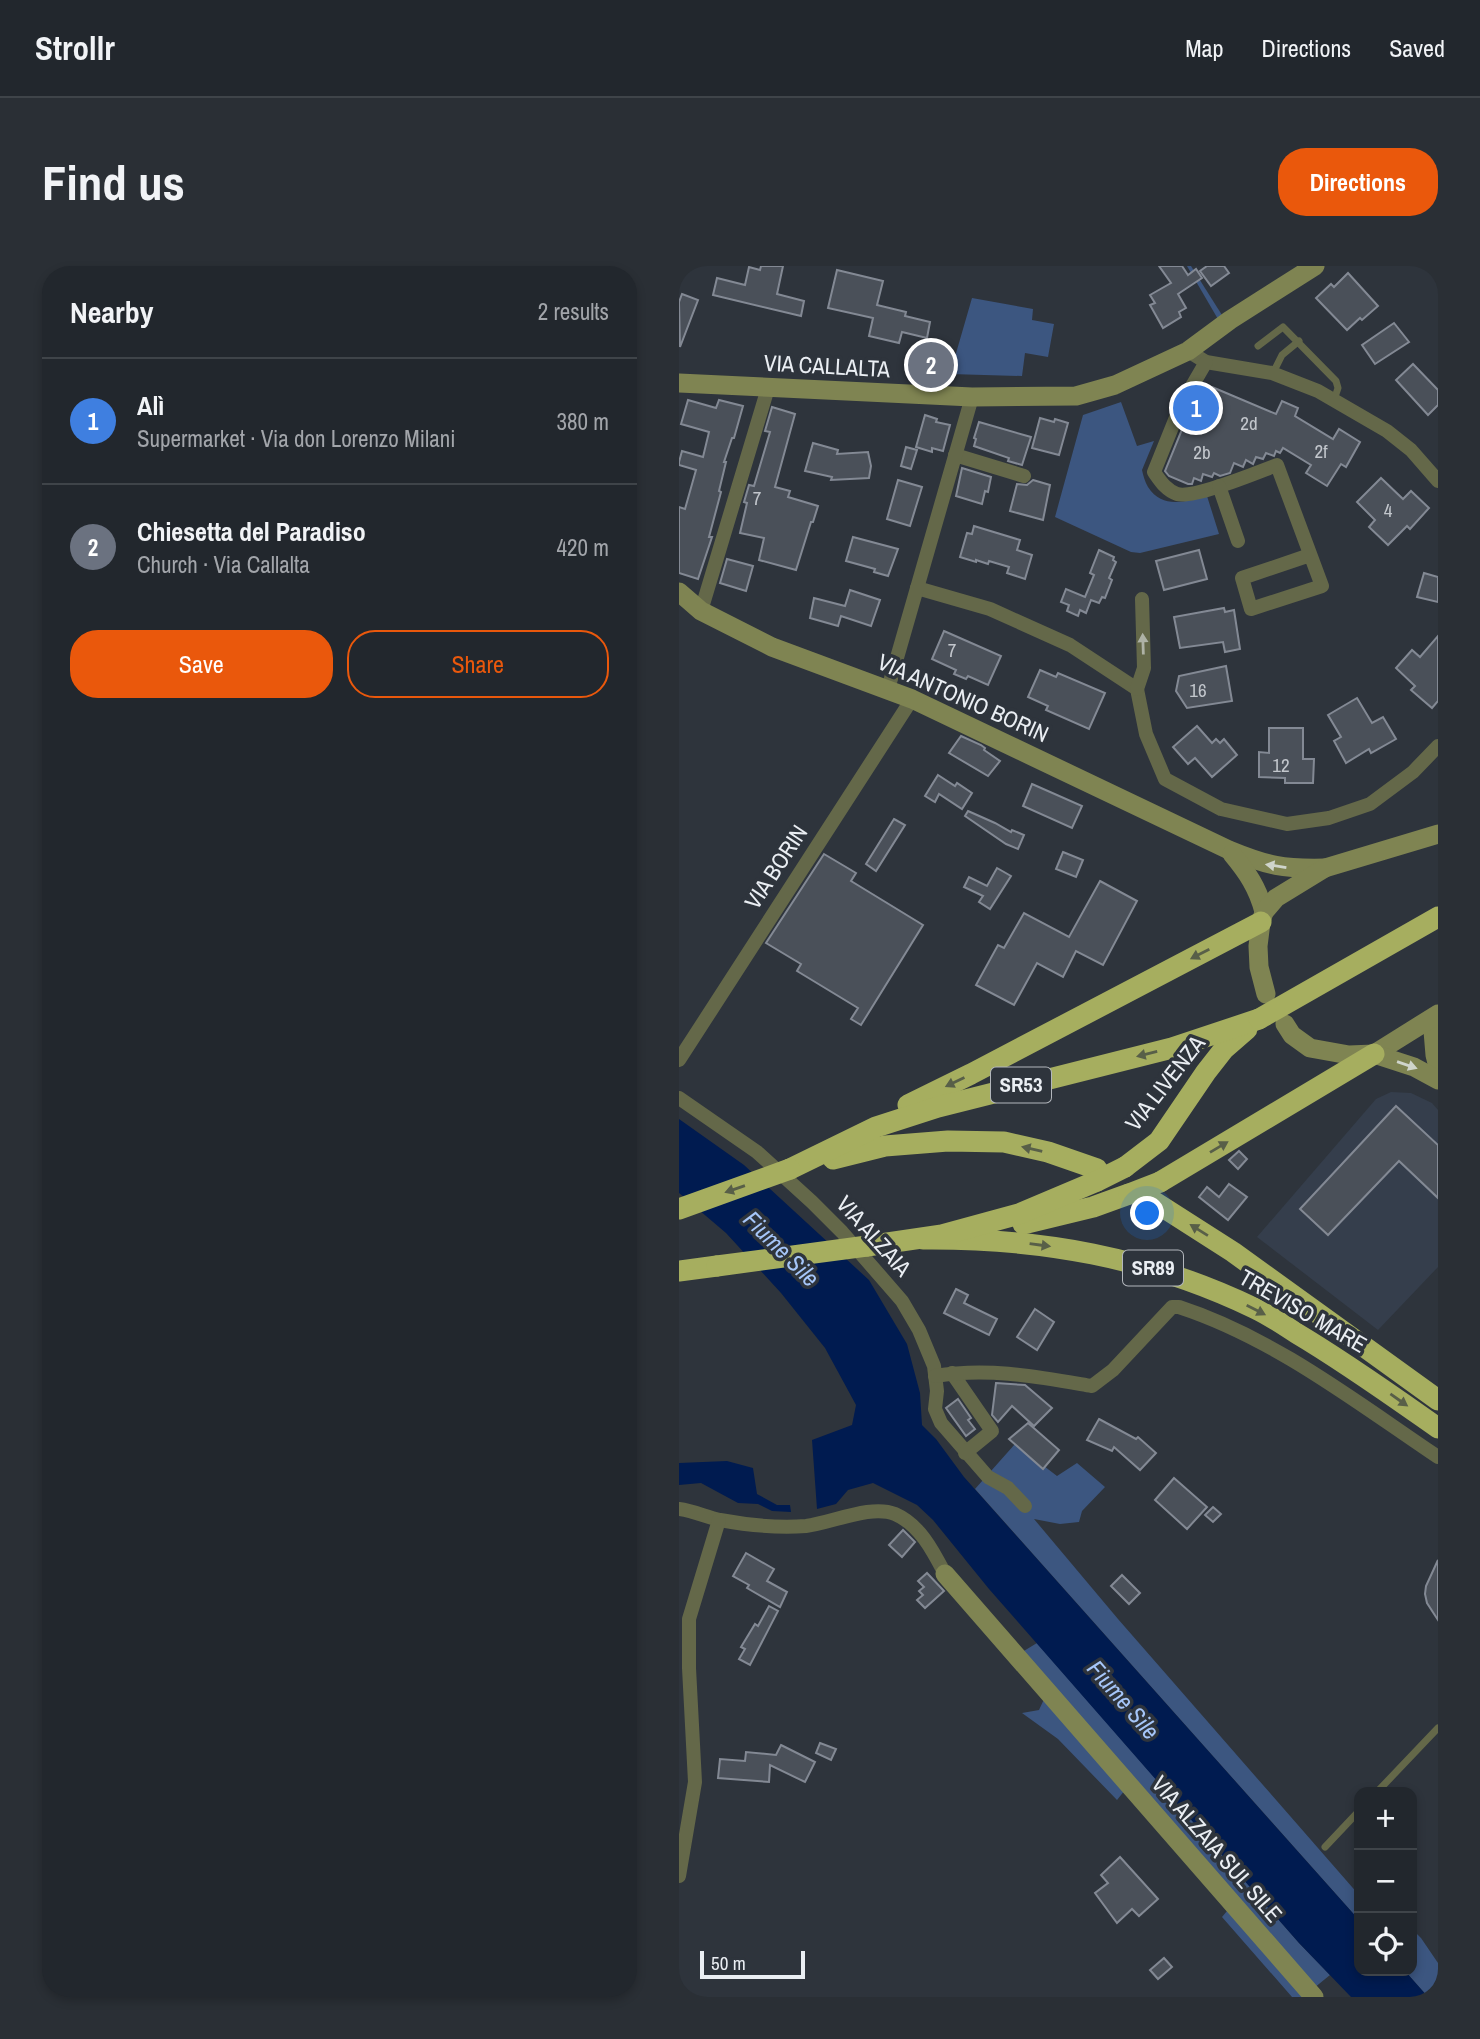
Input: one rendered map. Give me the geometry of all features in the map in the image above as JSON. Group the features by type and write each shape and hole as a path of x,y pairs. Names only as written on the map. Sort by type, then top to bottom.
{"highway":[{"path":"876,1127 886,1116 971,1074 1263,917"},
{"name":"SR53","path":"1259,1019 1438,917"},
{"name":"VIA LIVENZA","path":"679,1209 790,1169 876,1127 938,1107 1172,1048 1259,1019"},
{"name":"VIA LIVENZA","path":"679,1271 942,1236 1019,1214 1097,1175 1125,1167 1159,1141 1224,1049 1259,1019"},
{"path":"953,1238 1093,1207 1145,1191 1374,1054"},
{"path":"790,1169 885,1146 948,1141 1004,1142 1048,1153 1097,1175"},
{"name":"TREVISO MARE","path":"1145,1191 1438,1400"},
{"name":"TREVISO MARE","path":"923,1239 1010,1241 1087,1251 1194,1282 1267,1315 1360,1373 1438,1428"}],"main road":[{"name":"VIA CALLALTA","path":"679,383 972,397 1076,396 1115,385 1188,351 1230,320 1315,266"},
{"name":"VIA ANTONIO BORIN","path":"679,592 701,611 772,647 912,699 1229,850 1282,868 1325,867"},
{"path":"1266,994 1259,967 1258,946 1263,917 1276,898 1325,867 1438,834"},
{"name":"VIA ANTONIO BORIN","path":"1229,850 1254,882 1261,897 1263,917"},
{"path":"1374,1054 1435,1017"},
{"path":"1435,1017 1435,1055 1438,1067"},
{"path":"1285,1024 1292,1035 1310,1048 1349,1055 1374,1054 1414,1066 1438,1080"},
{"name":"VIA ALZAIA SUL SILE","path":"945,1574 1314,1997"}],"street":[{"path":"1188,351 1206,362 1272,373 1318,391 1387,431 1411,450 1438,481"},
{"path":"1206,362 1181,405 1154,472 1164,487 1180,495 1219,486 1277,465 1322,586 1251,609 1242,578 1310,555"},
{"path":"701,611 768,388"},
{"path":"888,689 972,397"},
{"path":"955,454 1024,475"},
{"path":"1219,486 1238,541"},
{"path":"917,588 990,609 1070,645 1137,689"},
{"path":"1142,599 1144,668 1137,689 1146,734 1165,779 1221,809 1287,824 1329,818 1370,804 1413,772 1438,746"},
{"name":"VIA BORIN","path":"679,1060 912,699"},
{"name":"VIA ALZAIA","path":"679,1098 757,1152 813,1202 902,1301 919,1329 934,1366 937,1391 935,1409 941,1423 988,1477 1007,1488 1025,1506"},
{"path":"936,1376 971,1371 1023,1374 1092,1386 1113,1370 1171,1307 1179,1307 1243,1333 1304,1367 1438,1457"},
{"path":"951,1373 992,1431 965,1453"},
{"path":"679,1510 719,1520 766,1525 806,1525 876,1511 892,1513 908,1521 927,1542 945,1574"},
{"path":"679,1877 695,1775 689,1619 719,1520"}],"lane":[{"path":"1258,346 1283,327 1336,381 1338,388 1334,400"},
{"path":"1272,373 1282,355 1299,341"},
{"path":"1382,1787 1438,1728"},
{"path":"1325,1847 1354,1816"}],"shaded area":[{"path":"1187,266 1191,266 1227,323 1222,326"},
{"path":"972,298 1033,309 1032,320 1054,324 1048,357 1025,353 1022,376 950,374"},
{"path":"1121,402 1137,446 1154,441 1142,470 1148,487 1161,499 1168,501 1207,496 1219,534 1140,553 1131,552 1055,517 1083,415"},
{"path":"1391,1092 1411,1093 1432,1103 1438,1110 1438,1267 1378,1330 1257,1237 1376,1099"},
{"path":"1015,1444 1057,1476 1077,1463 1105,1487 1082,1511 1079,1522 1060,1524 1034,1519 1354,1889 1354,1914 975,1489"},
{"path":"1037,1643 1330,1975 1303,1997 1292,1997 1222,1917 1227,1911 1125,1790 1117,1800 1058,1739 1022,1713 1039,1710 1046,1695 1014,1657"},
{"path":"1417,1934 1438,1963 1438,1997 1428,1997 1409,1976 1417,1976"}],"water":[{"name":"Fiume Sile","path":"679,1119 744,1165 869,1280 907,1344 920,1393 922,1425 964,1477 1354,1914 1354,1976 1409,1976 1428,1997 1351,1997 1299,1943 989,1589 933,1520 917,1505 873,1483 848,1490 836,1504 817,1509 812,1440 852,1425 856,1405 825,1348 781,1293 726,1233 679,1193"},
{"path":"727,1461 753,1468 757,1494 777,1505 790,1505 791,1512 772,1511 758,1504 738,1503 701,1483 679,1485 679,1463"}],"building":[{"path":"761,266 783,266 777,294 804,301 801,316 713,295 717,278 745,285 749,267 760,270"},
{"path":"1159,266 1182,266 1188,275 1196,269 1202,278 1178,294 1186,308 1179,312 1181,317 1163,328 1150,305 1155,303 1150,295 1171,283"},
{"path":"1207,266 1224,266 1229,273 1211,286 1200,271"},
{"path":"837,270 883,281 877,305 906,312 905,316 930,322 927,338 902,332 899,343 869,336 873,318 828,308"},
{"path":"1348,273 1378,306 1347,330 1316,298 1331,284 1334,287"},
{"path":"682,294 698,300 680,347 679,302"},
{"path":"1394,323 1409,342 1375,364 1362,345"},
{"path":"926,345 940,348 936,373 925,371"},
{"path":"1413,364 1438,390 1438,405 1428,415 1396,380"},
{"path":"1212,387 1276,414 1282,401 1298,408 1295,416 1333,439 1339,429 1360,442 1346,467 1341,464 1327,486 1306,473 1311,465 1283,448 1280,453 1276,451 1274,456 1266,453 1263,459 1256,457 1253,464 1246,460 1243,467 1234,463 1230,473 1220,476 1214,473 1212,477 1203,474 1201,481 1194,478 1192,484 1188,484 1169,476 1165,471 1198,394 1207,398"},
{"path":"688,400 716,408 719,400 743,406 724,462 721,492 709,537 712,537 698,579 679,573 679,507 685,509 696,470 679,465 679,462 682,451 703,457 709,432 681,424"},
{"path":"772,407 795,414 775,487 790,491 788,497 818,506 796,570 759,560 764,538 740,533 749,485 754,486 770,432 765,431"},
{"path":"925,415 937,419 936,422 950,425 943,451 932,448 932,452 916,447"},
{"path":"1040,418 1068,423 1059,455 1032,448"},
{"path":"979,422 1031,437 1022,465 974,446"},
{"path":"813,443 838,450 837,454 868,452 871,466 869,478 831,480 832,477 805,471"},
{"path":"906,447 917,450 911,469 901,466"},
{"path":"962,468 991,477 982,504 956,496"},
{"path":"1381,478 1403,499 1411,491 1429,508 1410,529 1407,526 1388,545 1369,527 1375,520 1357,502"},
{"path":"898,480 922,487 910,526 887,519"},
{"path":"1033,480 1050,485 1043,520 1010,511 1017,484 1027,485"},
{"path":"974,526 1020,540 1017,550 1032,555 1025,579 1007,573 1009,567 960,557 967,533 972,534"},
{"path":"853,537 898,549 888,576 874,572 875,569 846,561"},
{"path":"1099,550 1114,557 1116,562 1109,578 1112,580 1105,598 1102,597 1099,603 1091,600 1086,613 1080,610 1078,616 1067,611 1069,605 1061,602 1066,589 1085,597 1094,575 1090,573"},
{"path":"1199,550 1207,579 1164,590 1156,561"},
{"path":"727,559 753,566 746,591 720,583"},
{"path":"1424,573 1438,577 1438,602 1417,597"},
{"path":"850,590 880,600 871,626 841,616 838,626 810,618 814,598 845,606"},
{"path":"1224,608 1225,612 1234,610 1240,649 1225,652 1223,642 1180,648 1174,617"},
{"path":"944,631 1001,656 988,685 968,676 966,679 954,674 956,670 932,659"},
{"path":"1438,636 1438,701 1432,708 1411,690 1415,686 1396,668 1412,650 1420,657"},
{"path":"1226,666 1232,701 1187,708 1176,691 1179,676"},
{"path":"1040,670 1056,677 1058,673 1105,693 1089,729 1046,710 1048,706 1028,697"},
{"path":"1357,698 1372,723 1383,717 1396,739 1371,753 1369,749 1346,763 1334,741 1341,737 1328,715"},
{"path":"1197,726 1212,743 1216,739 1220,743 1224,739 1237,755 1212,777 1195,758 1188,764 1173,747"},
{"path":"1269,728 1303,728 1303,759 1314,759 1313,783 1285,783 1285,778 1259,777 1259,752 1269,753"},
{"path":"961,736 981,745 1000,761 988,776 949,753"},
{"path":"938,775 972,793 962,809 939,794 935,802 925,796"},
{"path":"1032,784 1082,806 1072,828 1023,806"},
{"path":"968,811 1011,832 1012,830 1024,835 1018,849 965,816"},
{"path":"894,819 905,825 876,871 866,864"},
{"path":"1063,852 1083,860 1076,877 1056,869"},
{"path":"824,854 856,873 851,881 923,925 861,1025 851,1019 858,1008 797,971 801,964 766,943"},
{"path":"997,868 1011,876 990,909 979,902 983,896 964,887 969,877 987,886"},
{"path":"1100,881 1137,901 1103,965 1076,951 1063,977 1037,963 1014,1005 976,985 998,945 1004,948 1024,913 1069,937"},
{"path":"1396,1106 1438,1145 1438,1198 1399,1161 1328,1235 1300,1209"},
{"path":"1239,1151 1247,1159 1238,1169 1229,1160"},
{"path":"1229,1184 1247,1197 1228,1220 1199,1197 1207,1187 1219,1197"},
{"path":"956,1289 968,1295 964,1303 997,1319 989,1335 944,1313"},
{"path":"1035,1309 1054,1322 1037,1350 1017,1337"},
{"path":"996,1383 1025,1385 1052,1408 1034,1426 1012,1406 998,1422 992,1415"},
{"path":"958,1399 975,1429 966,1436 946,1408"},
{"path":"1099,1419 1136,1439 1138,1437 1156,1453 1140,1470 1114,1447 1112,1451 1087,1440"},
{"path":"1028,1423 1059,1450 1043,1469 1009,1439"},
{"path":"1174,1478 1207,1507 1187,1529 1155,1500"},
{"path":"1213,1507 1221,1514 1213,1522 1205,1515"},
{"path":"903,1530 915,1542 902,1557 889,1545"},
{"path":"746,1553 774,1569 767,1581 787,1592 780,1607 747,1588 749,1585 733,1576"},
{"path":"1438,1560 1438,1620 1427,1603 1425,1594"},
{"path":"927,1573 944,1591 925,1608 917,1600 923,1595 919,1591 924,1587 918,1581"},
{"path":"1122,1575 1140,1593 1129,1604 1111,1586"},
{"path":"769,1606 778,1611 750,1665 739,1659 745,1649 741,1647 755,1624 758,1626"},
{"path":"820,1743 836,1749 831,1760 816,1753"},
{"path":"781,1745 815,1762 805,1782 770,1765 769,1782 718,1778 720,1759 745,1761 746,1752 776,1755"},
{"path":"1120,1857 1158,1899 1139,1916 1132,1909 1117,1923 1095,1893 1108,1883 1101,1875"},
{"path":"1164,1958 1172,1967 1158,1979 1150,1970"}],"place":[{"name":"Chiesetta del Paradiso","path":"931,365"},
{"name":"Alì","path":"1196,408"}]}
